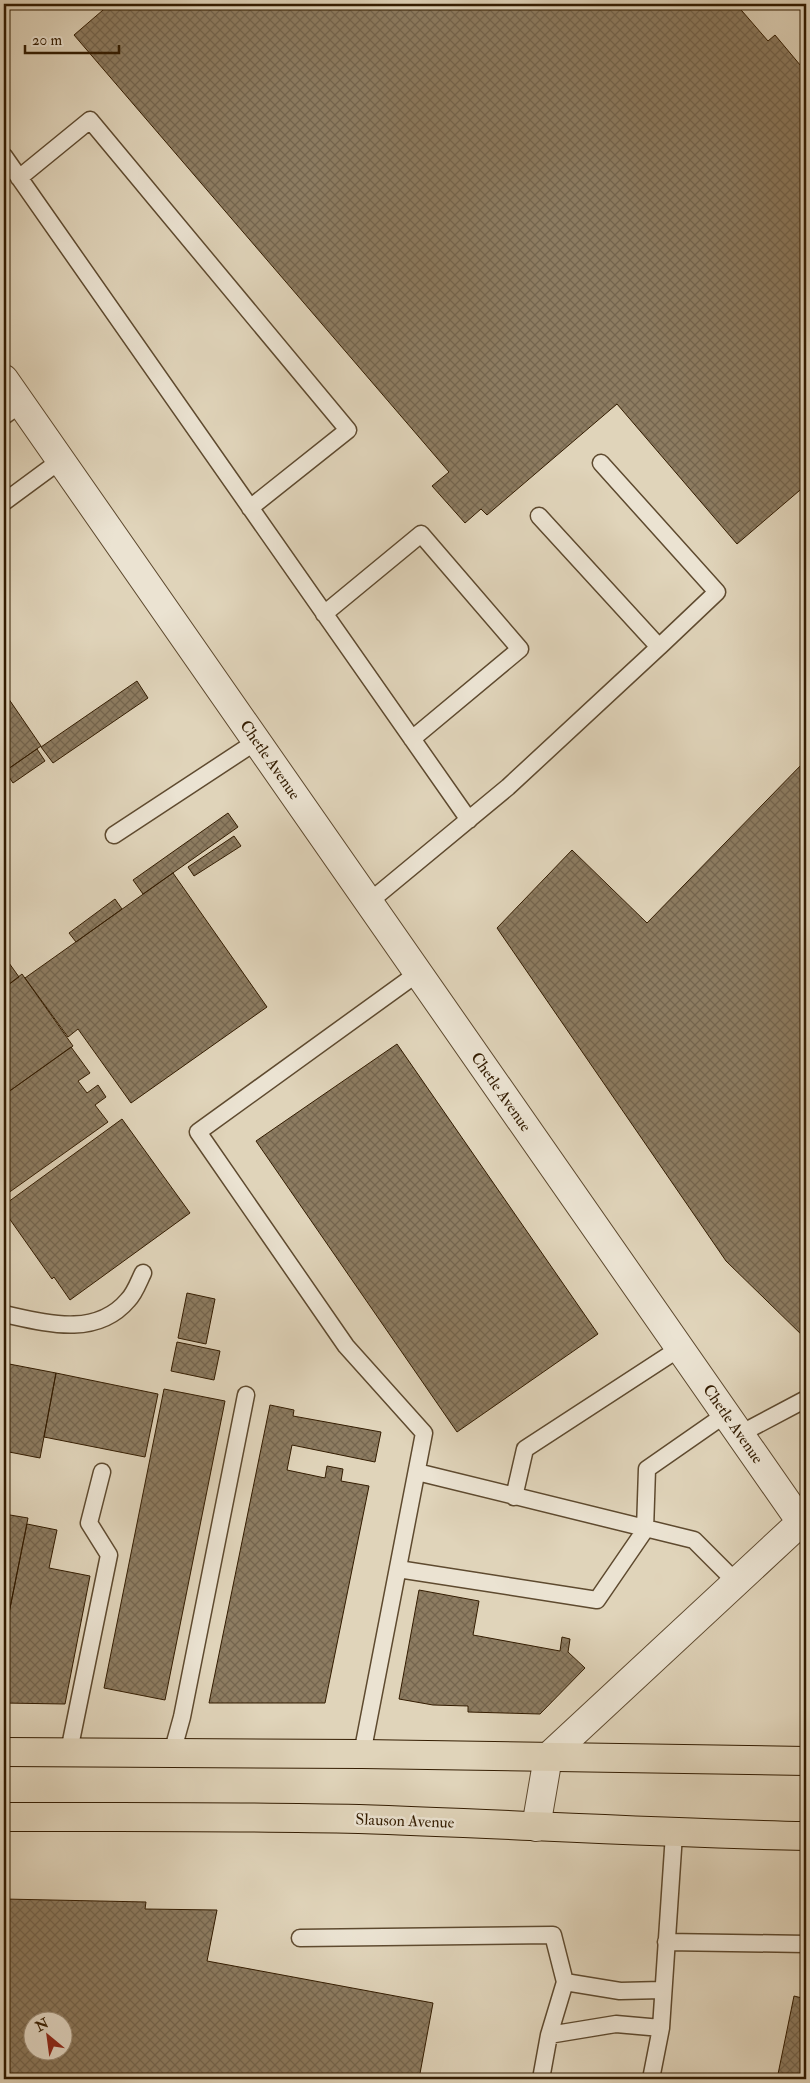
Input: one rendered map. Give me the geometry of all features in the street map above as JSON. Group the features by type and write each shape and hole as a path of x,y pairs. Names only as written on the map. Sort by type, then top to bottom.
{"main road":[{"path":"4,1752 362,1754 806,1761"},
{"name":"Slauson Avenue","path":"4,1817 170,1815 358,1819 674,1834 806,1836"}],"street":[{"name":"Chetle Avenue","path":"4,379 12,410 61,460 801,1522 548,1757"},
{"path":"536,1827 548,1757"}],"lane":[{"path":"19,178 90,120 348,430 250,508"},
{"path":"4,156 469,820"},
{"path":"4,502 61,460"},
{"path":"369,902 469,820 544,755 717,592 601,463"},
{"path":"540,516 659,647"},
{"path":"324,614 421,534 520,648 412,739"},
{"path":"114,835 257,741"},
{"path":"362,1754 424,1432 346,1346 198,1132 418,973"},
{"path":"4,1314 55,1325 89,1324 110,1316 129,1300 144,1273"},
{"path":"514,1496 525,1449 680,1348"},
{"path":"172,1752 182,1717 246,1395"},
{"path":"398,1569 598,1600 645,1530 647,1469 733,1424 806,1398"},
{"path":"69,1752 109,1555 89,1523 102,1472"},
{"path":"416,1472 645,1530 694,1540 736,1582"},
{"path":"651,2079 661,2028 662,1990 674,1834"},
{"path":"300,1938 553,1935 564,1982 549,2035 541,2079"},
{"path":"666,1942 806,1944"},
{"path":"564,1982 620,1991 662,1990"},
{"path":"549,2035 616,2024 661,2028"}],"building":[{"path":"110,4 736,4 768,41 775,35 806,72 806,485 737,544 617,404 487,515 481,509 465,523 432,486 449,472 74,35"},
{"path":"137,681 148,698 53,763 41,747"},
{"path":"4,692 41,746 4,772"},
{"path":"37,749 45,761 13,783 5,771"},
{"path":"806,760 806,1339 726,1261 497,928 572,850 647,923"},
{"path":"228,813 238,827 143,894 133,880"},
{"path":"234,836 241,846 194,876 188,867"},
{"path":"173,873 267,1007 131,1103 78,1029 68,1037 25,978"},
{"path":"115,899 122,909 76,942 69,933"},
{"path":"4,956 19,977 4,988"},
{"path":"22,974 73,1046 4,1095 4,988"},
{"path":"397,1044 598,1334 457,1432 256,1141"},
{"path":"71,1047 90,1073 78,1081 87,1093 98,1085 106,1097 95,1105 108,1122 4,1196 4,1095"},
{"path":"122,1119 190,1213 70,1300 54,1277 52,1279 4,1211 4,1205"},
{"path":"187,1293 215,1299 206,1344 178,1338"},
{"path":"177,1342 220,1351 214,1380 171,1371"},
{"path":"4,1363 56,1373 40,1458 4,1451"},
{"path":"56,1373 158,1394 145,1457 44,1437"},
{"path":"164,1389 225,1401 165,1700 104,1688"},
{"path":"270,1405 294,1410 293,1416 381,1432 375,1462 292,1445 287,1470 325,1478 327,1466 343,1469 341,1481 369,1486 325,1703 209,1703"},
{"path":"4,1514 28,1518 4,1638"},
{"path":"27,1524 57,1530 49,1568 90,1576 65,1704 4,1703 4,1638"},
{"path":"419,1590 479,1601 473,1635 560,1651 562,1637 570,1639 568,1652 585,1668 540,1714 468,1712 468,1706 433,1705 399,1699"},
{"path":"4,1899 146,1902 145,1909 217,1910 207,1961 433,2003 419,2079 4,2079"},
{"path":"794,1996 806,1999 806,2079 777,2079"}]}
